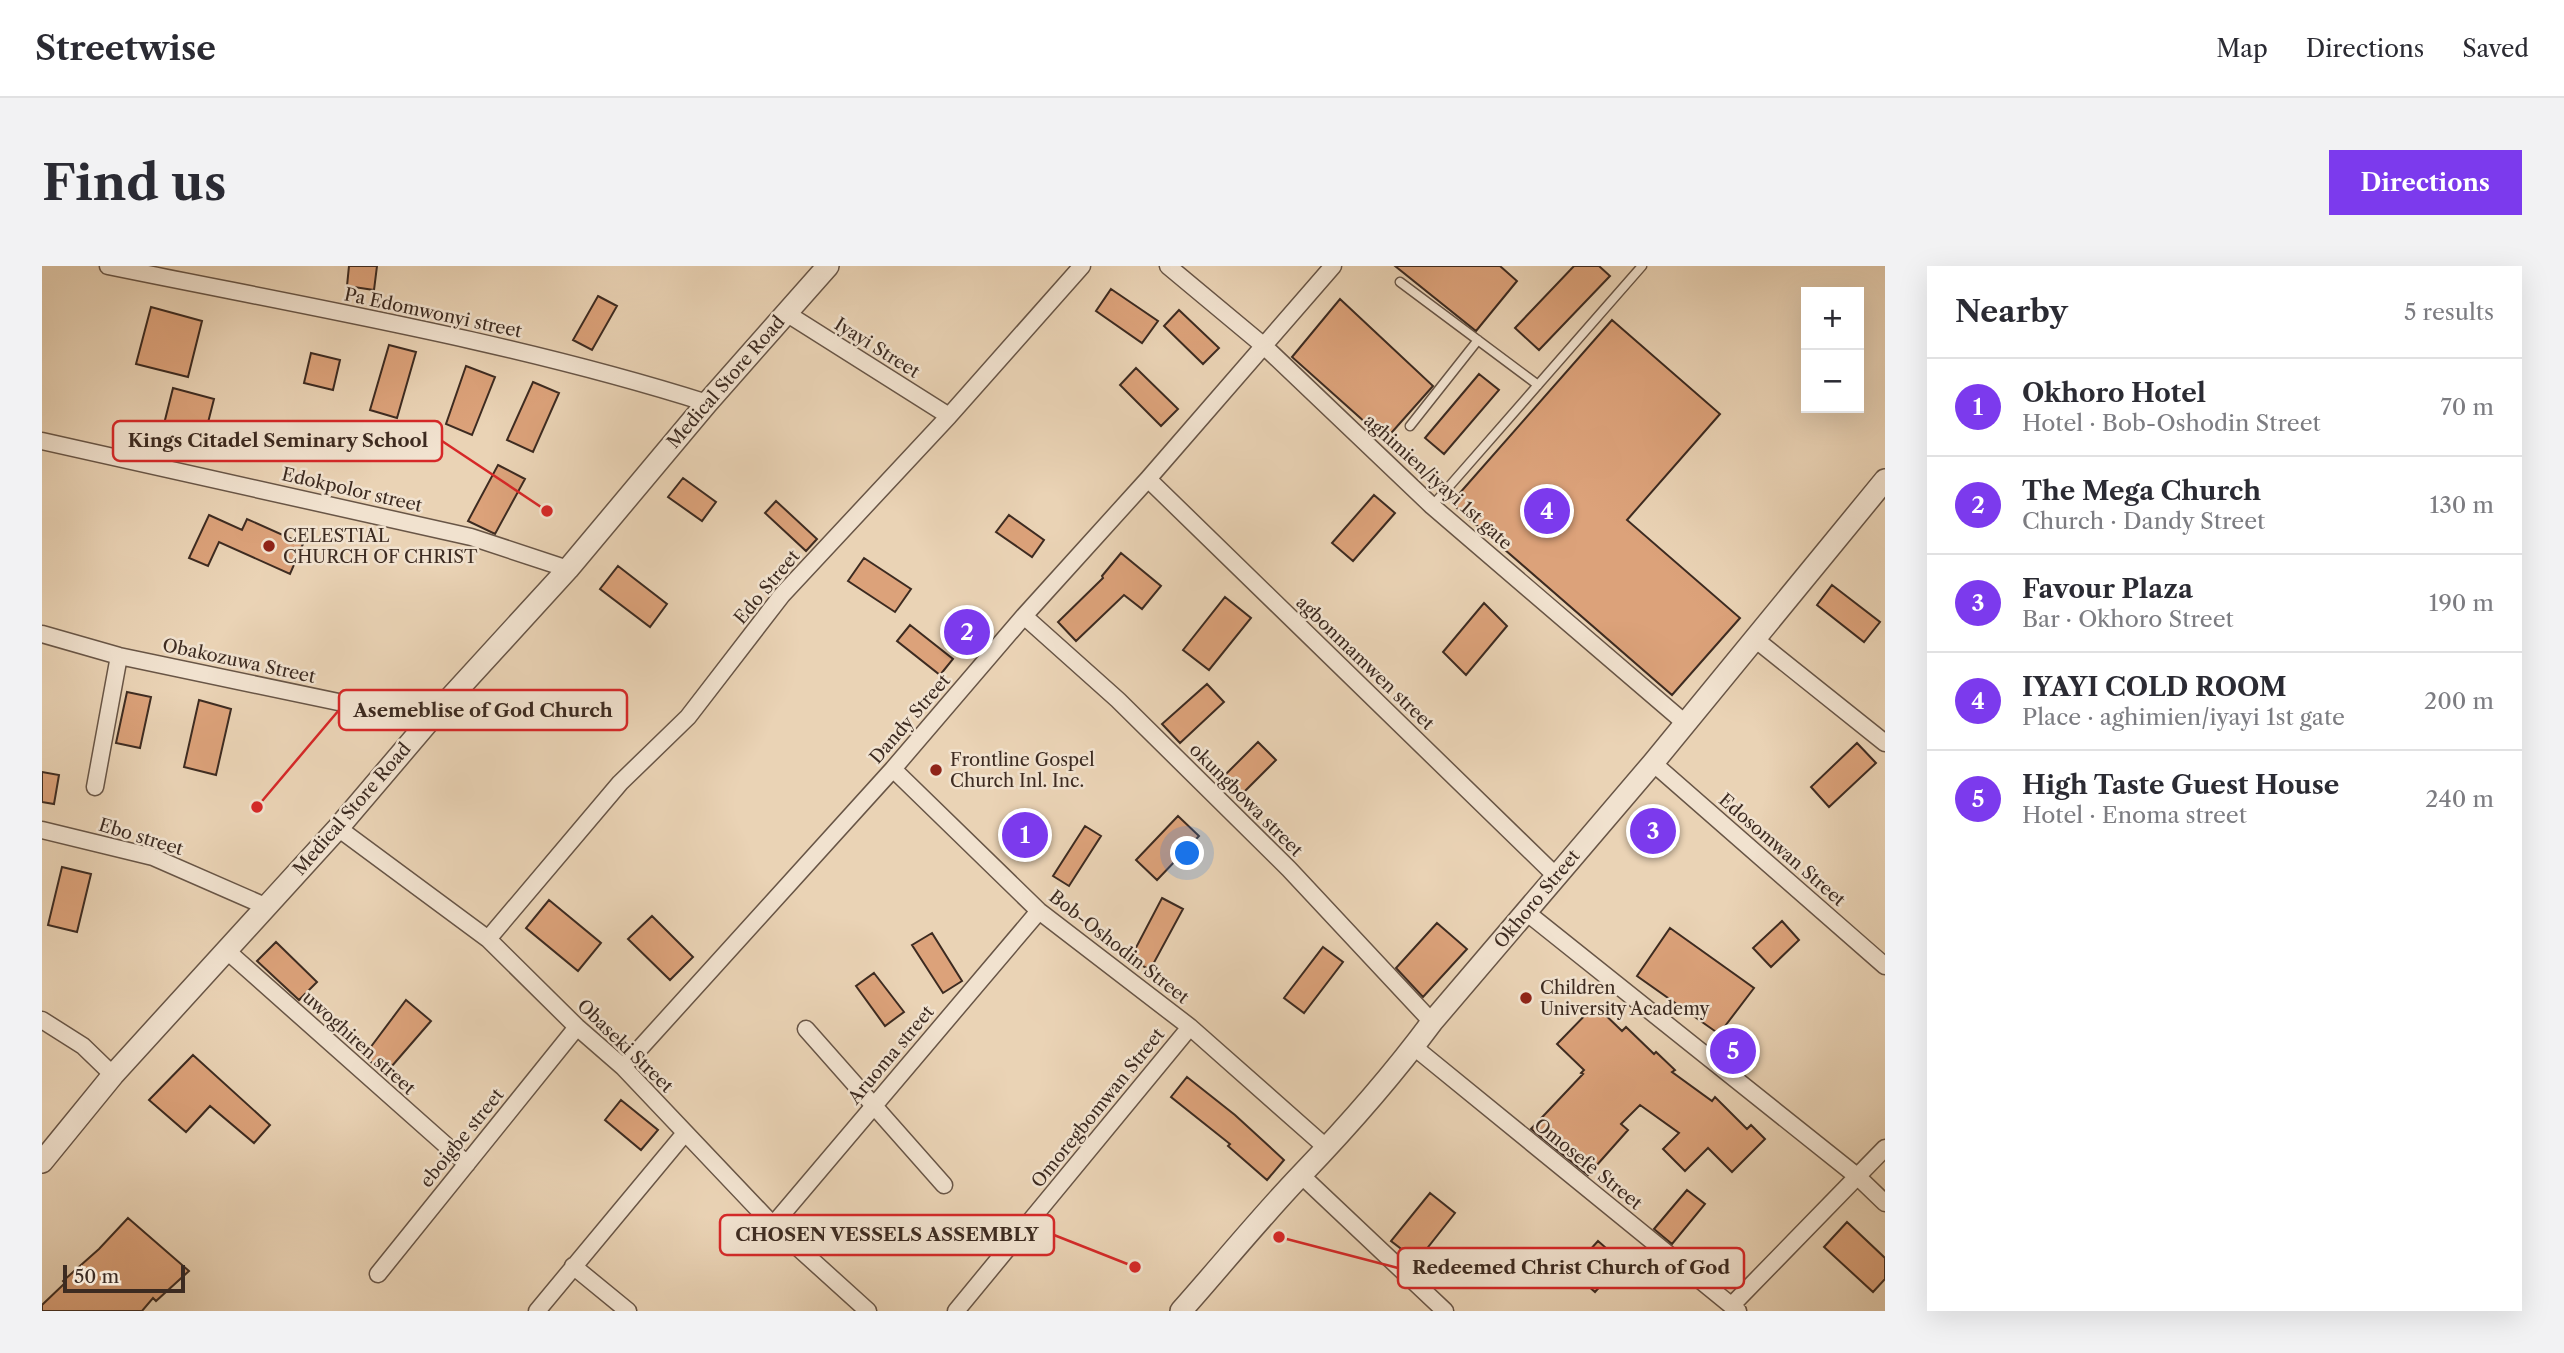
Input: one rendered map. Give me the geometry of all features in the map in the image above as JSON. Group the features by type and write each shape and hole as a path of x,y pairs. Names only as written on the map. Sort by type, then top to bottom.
{"street":[{"name":"Pa Edomwonyi street","path":"107,266 485,342 628,378 707,403"},
{"name":"Medical Store Road","path":"42,1162 113,1075 338,828 429,721 568,569 707,403 828,266"},
{"name":"Edo Street","path":"488,939 620,783 688,717 782,595 949,416 1082,266"},
{"name":"aghimien/iyayi 1st gate","path":"1168,266 1264,346 1432,506 1685,723"},
{"name":"Dandy Street","path":"623,1067 893,769 1024,616 1333,266"},
{"name":"Iyayi Street","path":"786,313 949,416"},
{"name":"Edokpolor street","path":"42,441 471,537 568,569"},
{"name":"agbonmamwen street","path":"1147,479 1556,876"},
{"name":"Okhoro Street","path":"1181,1311 1301,1175 1328,1149 1883,485"},
{"name":"okungbowa street","path":"1024,616 1118,699 1280,860 1432,1022"},
{"name":"Obakozuwa Street","path":"42,634 118,656 429,721"},
{"path":"1755,639 1885,743"},
{"path":"95,787 118,656"},
{"name":"Edosomwan Street","path":"1653,763 1885,966"},
{"name":"Bob-Oshodin Street","path":"893,769 1039,911 1190,1027 1328,1149"},
{"name":"Obaseki Street","path":"338,828 488,939 576,1027 623,1067 773,1225 869,1311"},
{"name":"Ebo street","path":"42,830 153,857 265,906"},
{"name":"Aruoma street","path":"773,1225 1039,911"},
{"path":"1526,912 1858,1177 1885,1203"},
{"name":"uwoghiren street","path":"226,950 467,1164"},
{"path":"42,1020 83,1046 113,1075"},
{"name":"eboigbe street","path":"378,1273 576,1027"},
{"name":"Omoregbomwan Street","path":"957,1311 1190,1027"},
{"path":"806,1029 944,1185"},
{"name":"Omosefe Street","path":"1414,1047 1735,1308"},
{"path":"537,1311 685,1133"},
{"path":"1735,1308 1885,1148"},
{"path":"1301,1175 1446,1311"},
{"path":"573,1266 628,1311"}],"lane":[{"path":"1432,506 1642,266"},
{"path":"1400,282 1538,384"},
{"path":"1410,426 1478,340"}],"building":[{"path":"349,266 377,266 374,290 347,286"},
{"path":"1395,266 1500,266 1517,281 1476,331"},
{"path":"1574,266 1599,266 1610,276 1539,350 1515,328"},
{"path":"1111,289 1158,321 1142,343 1096,311"},
{"path":"598,296 617,306 592,350 573,340"},
{"path":"1340,299 1433,386 1385,440 1292,357"},
{"path":"151,307 202,321 188,377 136,364"},
{"path":"1179,310 1219,348 1203,364 1164,326"},
{"path":"1612,320 1720,414 1627,520 1740,618 1672,695 1451,503"},
{"path":"389,345 416,352 397,418 370,410"},
{"path":"311,353 340,360 333,390 304,383"},
{"path":"466,366 495,377 472,435 446,424"},
{"path":"1136,368 1178,409 1161,426 1120,385"},
{"path":"1479,374 1499,390 1444,454 1425,438"},
{"path":"533,382 559,393 533,452 507,440"},
{"path":"173,388 214,399 199,458 158,448"},
{"path":"498,465 525,479 495,534 468,521"},
{"path":"683,478 716,502 702,521 668,497"},
{"path":"1374,495 1395,513 1353,561 1332,543"},
{"path":"776,501 817,539 806,551 765,513"},
{"name":"CELESTIAL CHURCH OF CHRIST","path":"209,515 242,530 247,519 303,544 290,574 219,542 208,566 189,558"},
{"path":"1009,515 1044,540 1032,557 996,532"},
{"path":"1121,553 1161,586 1142,609 1124,595 1076,641 1058,622 1103,578"},
{"path":"864,558 911,589 895,612 848,581"},
{"path":"618,566 667,604 650,627 600,589"},
{"path":"1832,585 1880,622 1864,642 1817,605"},
{"path":"1225,597 1251,618 1209,670 1183,650"},
{"path":"1484,603 1507,626 1466,675 1443,652"},
{"path":"910,625 953,659 940,675 897,641"},
{"path":"1207,684 1224,702 1180,743 1162,724"},
{"path":"127,692 151,697 140,748 116,743"},
{"path":"199,700 231,709 216,775 184,767"},
{"path":"1258,742 1276,760 1238,798 1220,780"},
{"path":"1857,743 1876,763 1829,807 1811,787"},
{"path":"42,772 59,775 54,804 42,802"},
{"path":"1178,816 1199,836 1157,880 1136,860"},
{"path":"1085,826 1101,836 1069,886 1053,876"},
{"path":"62,867 91,874 77,932 48,925"},
{"path":"1162,898 1183,909 1150,970 1130,959"},
{"path":"549,900 601,943 578,971 526,928"},
{"path":"652,916 693,957 670,980 628,939"},
{"path":"1782,921 1799,940 1771,967 1753,948"},
{"path":"1437,923 1467,949 1423,997 1396,968"},
{"path":"1670,928 1754,988 1719,1034 1637,976"},
{"path":"932,933 962,981 943,993 912,945"},
{"path":"276,942 317,982 299,1000 257,961"},
{"path":"1323,947 1343,962 1304,1013 1284,998"},
{"path":"874,973 904,1012 885,1026 856,986"},
{"path":"406,1000 431,1021 385,1074 364,1056"},
{"path":"1595,1005 1622,1031 1626,1027 1654,1054 1656,1052 1675,1070 1672,1072 1712,1101 1715,1097 1747,1129 1751,1125 1765,1139 1732,1172 1708,1148 1685,1171 1663,1149 1679,1133 1640,1105 1621,1124 1628,1130 1588,1175 1531,1129 1583,1074 1581,1073 1584,1070 1557,1044"},
{"path":"193,1055 270,1125 254,1143 210,1106 186,1132 149,1100"},
{"path":"1187,1077 1235,1115 1284,1160 1267,1180 1228,1146 1230,1144 1171,1097"},
{"path":"621,1100 658,1130 641,1150 605,1120"},
{"path":"1687,1190 1705,1204 1672,1244 1654,1229"},
{"path":"1430,1193 1455,1213 1417,1261 1391,1241"},
{"path":"128,1218 189,1271 156,1301 153,1298 142,1311 42,1311 42,1305 65,1283 63,1281"},
{"path":"1847,1222 1885,1258 1885,1279 1873,1292 1824,1247"},
{"path":"1598,1241 1622,1262 1595,1292 1571,1271"}],"place":[{"name":"Kings Citadel Seminary School","path":"547,511"},
{"name":"IYAYI COLD ROOM","path":"1547,511"},
{"name":"CELESTIAL CHURCH OF CHRIST","path":"269,546"},
{"name":"The Mega Church","path":"967,632"},
{"name":"Frontline Gospel Church Inl. Inc.","path":"936,770"},
{"name":"Asemeblise of God Church","path":"257,807"},
{"name":"Favour Plaza","path":"1653,831"},
{"name":"Okhoro Hotel","path":"1025,835"},
{"name":"Children University Academy","path":"1526,998"},
{"name":"High Taste Guest House","path":"1733,1051"},
{"name":"Redeemed Christ Church of God","path":"1279,1237"},
{"name":"CHOSEN VESSELS ASSEMBLY","path":"1135,1267"}]}
